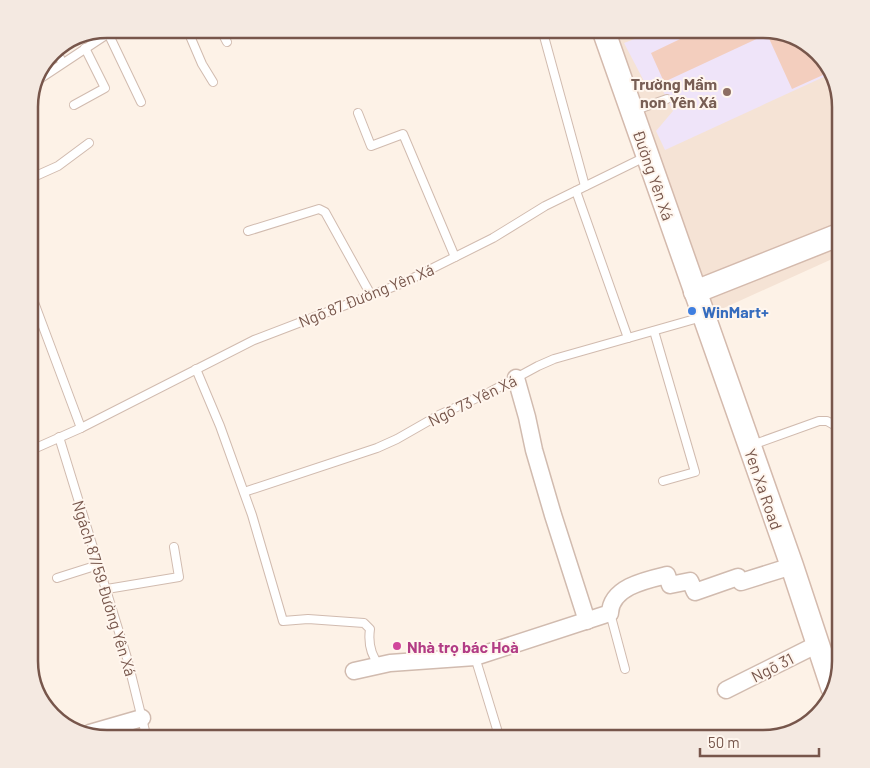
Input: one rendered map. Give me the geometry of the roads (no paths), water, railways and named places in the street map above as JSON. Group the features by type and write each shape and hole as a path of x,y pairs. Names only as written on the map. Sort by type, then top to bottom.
{"street":[{"name":"Đường Yên Xá","path":"606,38 696,292"},
{"path":"696,292 832,238"},
{"name":"Yen Xa Road","path":"696,292 830,680"},
{"path":"516,378 534,450 559,536 588,621"},
{"path":"354,671 379,665 475,657 610,613 611,604 620,593 646,580 667,575 670,585 690,581 695,592 738,577 740,582 792,566"},
{"name":"Ngõ 31","path":"726,690 818,644"},
{"path":"100,730 142,718"}],"lane":[{"path":"114,38 141,102"},
{"path":"191,38 202,64 213,82"},
{"path":"225,38 227,42"},
{"path":"544,38 585,186"},
{"path":"46,74 99,39"},
{"path":"74,105 104,88 85,48"},
{"path":"60,57 62,62"},
{"path":"632,111 667,99"},
{"path":"358,113 370,146 403,134 455,257"},
{"path":"38,175 58,166 89,143"},
{"name":"Ngõ 87 Đường Yên Xá","path":"38,447 81,428 254,340 403,282 493,238 545,206 647,156"},
{"path":"576,190 628,338"},
{"path":"248,231 319,209 325,212 371,295"},
{"name":"Ngõ 73 Yên Xá","path":"244,492 377,448 438,415 554,359 704,316"},
{"path":"38,319 81,428"},
{"path":"654,331 695,472 663,481"},
{"path":"196,369 220,426 252,515 283,621 308,619 364,623 370,629 369,638 372,657 379,665"},
{"path":"749,446 819,421 827,421 832,424"},
{"name":"Ngách 87/59 Đường Yên Xá","path":"59,437 107,589 146,731"},
{"path":"107,589 179,577 174,547"},
{"path":"57,578 98,565"},
{"path":"610,613 625,669"},
{"path":"475,657 498,731"}],"place":[{"name":"Trường Mầm non Yên Xá","path":"727,92"},
{"name":"WinMart+","path":"692,311"},
{"name":"Nhà trọ bác Hoà","path":"397,646"}]}
